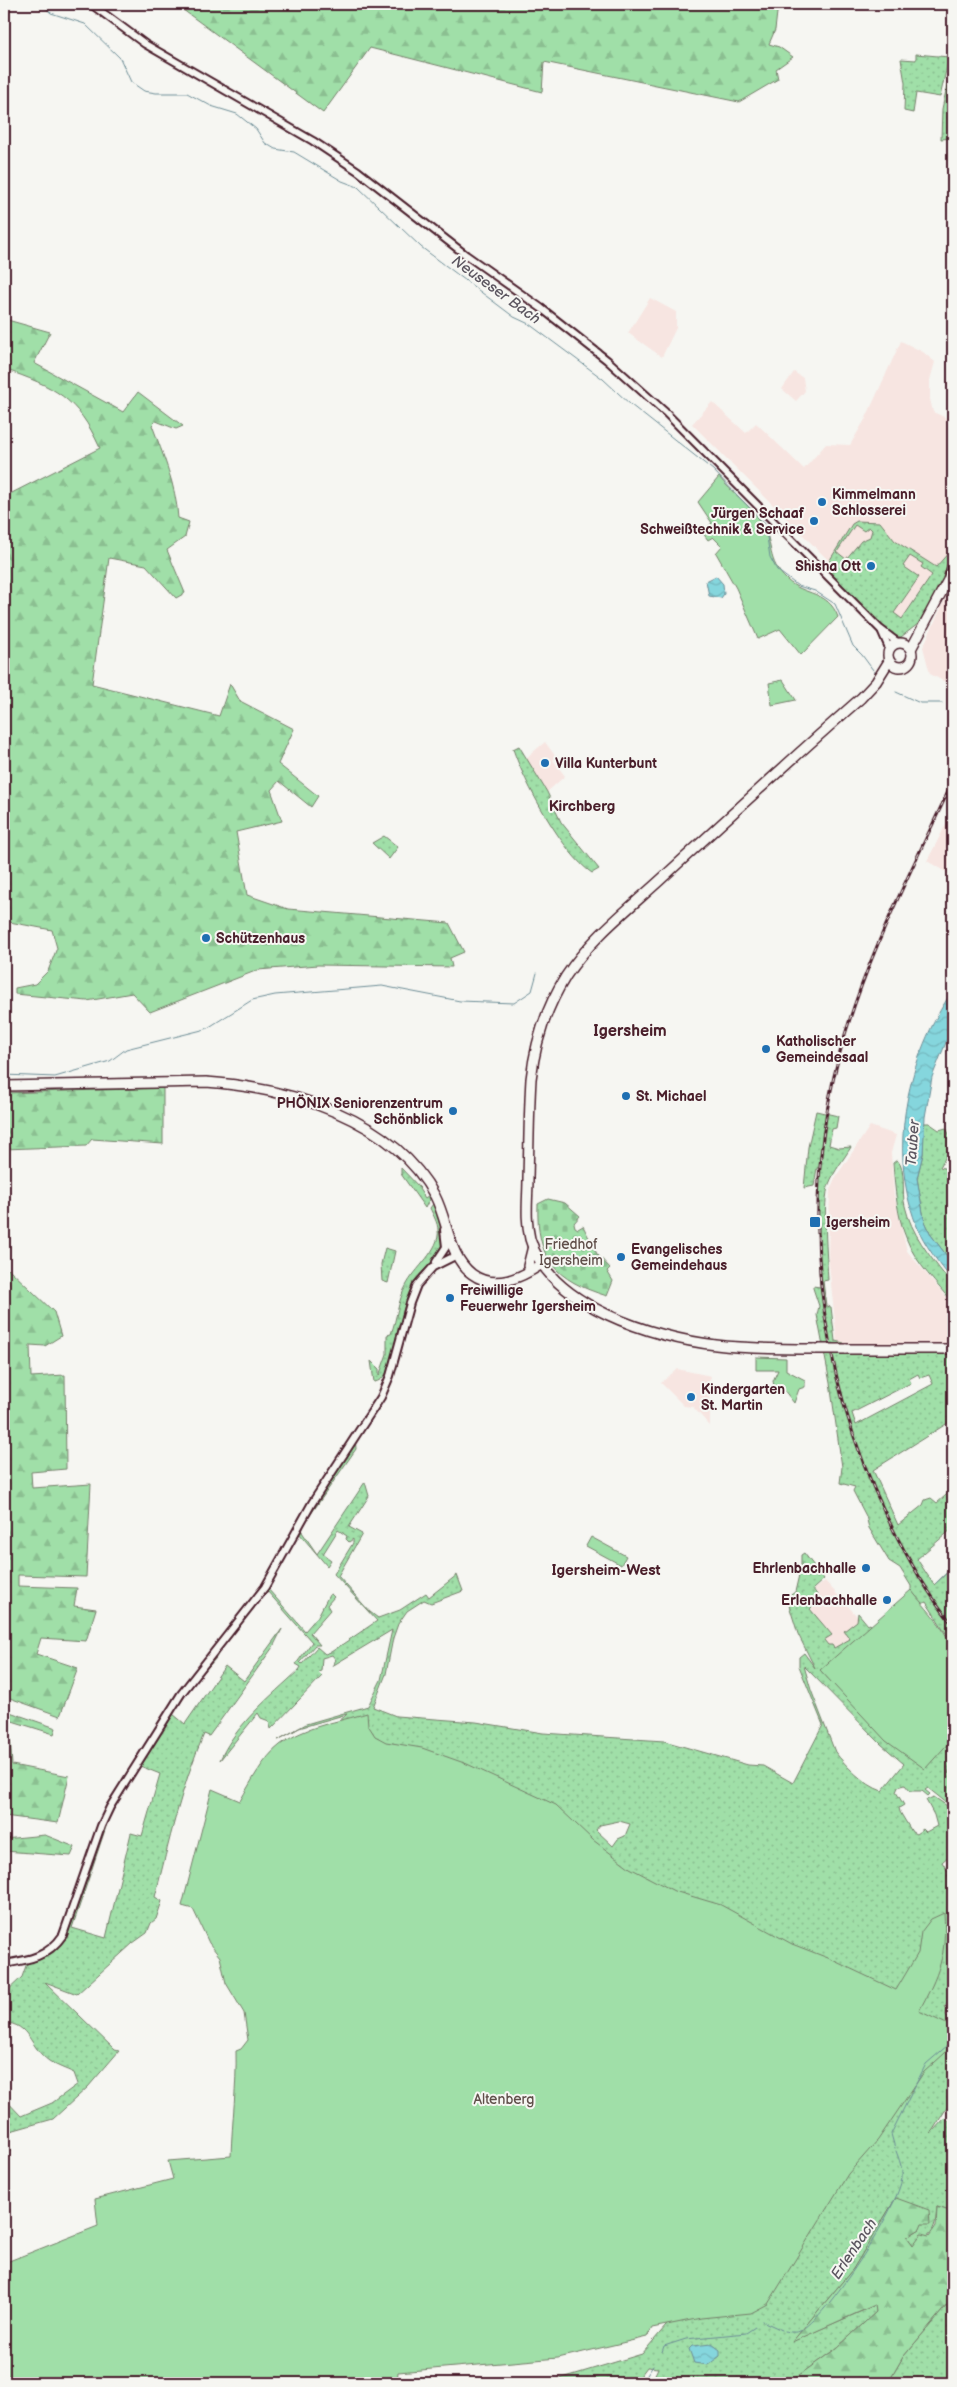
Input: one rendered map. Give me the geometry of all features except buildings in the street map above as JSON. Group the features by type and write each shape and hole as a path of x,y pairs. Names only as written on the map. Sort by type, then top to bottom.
{"main road":[{"path":"900,646 912,656 909,662 901,667 892,663 888,654 918,632 937,602 953,565"},
{"path":"892,663 861,698 602,934 582,954 563,981 539,1034 532,1071 526,1214 533,1246 541,1262 566,1289 603,1311 644,1329 679,1339 743,1348 953,1349"},
{"path":"4,1086 206,1082 239,1084 307,1101 353,1121 382,1139 405,1157 431,1188 443,1214 456,1253 466,1269 483,1280 501,1282 510,1280 541,1262"},
{"path":"528,1266 533,1246"},
{"path":"510,1280 528,1266 541,1262"}],"street":[{"path":"91,4 145,44 314,141 351,166 614,366 665,412 880,629 900,646"},
{"path":"4,1964 39,1957 53,1948 63,1935 101,1826 110,1807 181,1694 265,1587 312,1503 381,1397 390,1376 417,1285 442,1256 446,1247 443,1214"},
{"path":"442,1256 456,1253"},
{"path":"429,1270 438,1262 456,1253"}],"shaded area":[{"path":"650,298 676,312 676,328 662,357 628,333"},
{"path":"901,341 923,352 935,362 930,380 930,399 933,412 953,421 953,545 947,568 899,631 692,424 712,402 746,433 756,423 804,469 826,444 850,445 866,418"},
{"path":"794,372 803,378 805,391 796,401 782,389"},
{"path":"953,582 953,686 930,674 923,647"},
{"path":"545,742 556,757 553,760 565,776 547,792 526,758"},
{"path":"953,811 953,876 927,861"},
{"path":"870,1126 896,1135 891,1153 894,1195 907,1251 953,1305 953,1343 869,1345 837,1343 828,1254 830,1190 835,1178"},
{"name":"Kindergarten St. Martin","path":"677,1369 711,1376 707,1390 710,1402 710,1426 693,1407 684,1406 661,1383"},
{"path":"825,1581 867,1627 835,1655 824,1640 832,1635 811,1609 821,1599 814,1589"}],"green space":[{"path":"175,4 744,4 750,8 761,9 772,7 772,4 778,4 775,30 769,44 779,47 793,57 776,69 778,79 739,102 544,62 542,92 370,48 323,113"},
{"path":"916,54 949,57 940,97 916,93 913,113 904,111 905,83 901,59 916,60"},
{"path":"953,58 953,138 941,139 942,109"},
{"path":"4,319 50,332 34,363 123,412 138,392 183,426 176,429 156,421 152,425 172,482 178,518 189,522 185,537 167,550 185,593 176,598 146,565 109,558 92,684 219,716 230,684 240,701 294,729 278,764 318,796 311,807 279,781 271,790 282,821 236,832 247,895 288,909 449,923 464,952 450,958 452,967 318,965 258,970 150,1012 132,993 87,1001 15,994 15,988 35,984 48,971 57,948 52,930 4,921 4,497 100,448 73,405 51,388 4,369"},
{"path":"719,477 759,518 766,532 773,559 780,573 794,585 822,598 834,608 838,617 801,655 780,629 758,639 736,588 716,553 722,546 713,537 708,540 702,532 712,523 698,502"},
{"path":"857,521 880,522 895,541 936,567 950,551 945,579 918,624 901,637 892,635 825,568 852,524","holes":["855,525 864,531 869,527 872,530 870,537 861,541 846,559 837,552","910,556 923,564 921,567 932,575 902,619 894,613 919,577 903,566"]},
{"path":"783,680 796,700 772,705 769,683"},
{"path":"519,746 547,792 561,822 599,869 592,873 581,864 557,834 535,798 518,763 513,749"},
{"path":"384,836 398,847 389,859 372,843"},
{"path":"163,1088 163,1144 92,1139 86,1146 4,1149 4,1093"},
{"path":"816,1111 838,1116 836,1128 832,1129 829,1145 839,1148 851,1147 831,1179 826,1204 828,1280 823,1281 826,1306 831,1307 835,1341 844,1343 845,1348 953,1349 953,1428 951,1421 873,1470 898,1525 923,1505 925,1500 931,1498 937,1503 953,1489 953,1528 917,1559 934,1585 953,1567 953,1644 926,1602 922,1604 911,1590 911,1586 900,1568 889,1561 869,1528 866,1516 853,1491 855,1487 840,1483 842,1467 830,1383 817,1315 819,1306 813,1288 813,1286 820,1287 817,1230 819,1168 817,1168 814,1186 804,1188 808,1147","holes":["918,1374 920,1378 929,1375 933,1384 856,1425 852,1413 911,1383 909,1379"]},
{"path":"924,1123 929,1123 939,1130 946,1128 953,1142 953,1153 948,1153 940,1167 947,1169 953,1203 953,1264 931,1235 924,1219 917,1178 923,1154"},
{"path":"897,1160 902,1169 904,1200 908,1216 916,1235 927,1252 946,1277 949,1276 953,1281 953,1304 922,1266 907,1240 901,1222 896,1193 893,1163"},
{"path":"401,1168 420,1188 425,1198 433,1192 425,1208 401,1174"},
{"name":"Friedhof Igersheim","path":"548,1199 565,1203 580,1216 574,1223 575,1227 578,1229 583,1226 597,1254 610,1268 607,1271 613,1281 607,1296 574,1283 552,1265 545,1253 538,1223 538,1204"},
{"path":"433,1204 440,1228 441,1247 437,1257 419,1276 407,1297 389,1368 380,1380 374,1382 371,1361 379,1369 379,1376 387,1354 387,1335 391,1334 403,1291 431,1252 438,1237 437,1225 430,1208"},
{"path":"385,1248 395,1251 388,1283 382,1281 381,1264"},
{"path":"9,1269 54,1312 61,1336 45,1346 30,1345 31,1377 65,1375 66,1469 31,1472 32,1488 91,1484 86,1577 18,1575 18,1586 77,1588 74,1606 96,1609 86,1641 41,1638 36,1654 78,1668 60,1716 4,1696 4,1274"},
{"path":"756,1357 786,1358 786,1370 805,1380 805,1387 799,1389 794,1403 784,1390 774,1386 773,1381 778,1370 756,1370"},
{"path":"355,1435 356,1449 304,1524 302,1532 317,1554 365,1482 369,1496 349,1527 362,1534 338,1576 370,1612 378,1618 400,1610 426,1593 429,1597 457,1575 463,1591 431,1603 424,1600 407,1611 398,1624 393,1638 386,1674 373,1707 396,1716 476,1722 543,1733 664,1741 748,1765 763,1766 793,1783 823,1725 799,1666 799,1657 804,1653 815,1668 798,1634 788,1602 788,1597 795,1592 801,1566 801,1555 804,1553 824,1579 813,1589 820,1599 810,1609 832,1635 824,1640 828,1645 832,1645 834,1648 850,1639 844,1631 857,1621 858,1613 874,1629 953,1736 952,1756 948,1774 953,1765 951,1777 953,1779 953,1808 928,1788 925,1790 930,1794 928,1796 922,1791 910,1791 905,1785 898,1787 896,1792 904,1805 899,1808 900,1812 912,1832 916,1834 923,1829 926,1832 937,1826 934,1815 926,1800 934,1797 953,1810 953,1859 950,1855 942,1862 949,1873 947,1876 953,1875 953,1992 945,2007 947,2008 946,2015 950,2022 946,2028 953,2033 953,2098 931,2133 945,2118 953,2125 953,2212 937,2207 932,2230 925,2238 913,2245 907,2237 920,2229 896,2198 853,2269 793,2341 876,2305 876,2312 837,2348 788,2383 651,2383 658,2368 647,2367 635,2383 546,2383 642,2354 809,2159 336,1724 347,1714 299,1728 306,1724 368,1706 381,1680 392,1630 332,1666 336,1660 332,1655 322,1658 321,1671 318,1672 322,1676 271,1729 269,1721 261,1718 258,1713 220,1760 244,1723 299,1670 301,1667 296,1664 312,1642 267,1591 220,1650 216,1658 192,1685 173,1714 185,1724 225,1666 244,1681 282,1629 273,1647 209,1736 204,1734 182,1794 171,1835 155,1897 162,1901 156,1919 151,1923 147,1933 133,1943 77,1994 45,1982 115,2050 119,2051 88,2087 53,2119 7,2132 10,2151 4,2152 4,2098 21,2116 52,2103 78,2084 74,2073 49,2061 37,2049 24,2031 13,2024 4,2023 4,1994 22,1977 28,1960 59,1942 101,1826 163,1721 248,1611","holes":["338,1530 347,1536 346,1539 349,1542 353,1539 353,1543 334,1574 377,1621 331,1652 325,1654 317,1647 302,1664 300,1662 315,1645 320,1645 310,1633 330,1610 327,1605 334,1597 331,1594 329,1595 318,1616 305,1631 268,1589 299,1533 327,1566 331,1560 323,1554","804,1666 881,1744 904,1764 882,1791 862,1780 835,1752 811,1690","140,1766 160,1774 142,1836 131,1833 106,1938 72,1928 110,1815","619,1821 630,1824 625,1836 618,1839 613,1846 596,1830 600,1825"]},
{"path":"591,1537 626,1556 621,1565 586,1546"},
{"path":"911,1590 941,1628 953,1654 953,1738 925,1769 886,1741 820,1670"},
{"path":"4,1710 56,1728 54,1734 9,1720 12,1765 69,1776 58,1823 4,1816"},
{"name":"Altenberg","path":"367,1713 368,1725 375,1736 386,1742 422,1748 467,1764 556,1805 593,1840 630,1868 674,1891 721,1905 792,1944 828,1958 896,1990 918,1953 921,1932 931,1919 944,1913 943,1953 932,1986 919,2011 953,2027 953,2041 945,2053 924,2072 878,2140 848,2174 768,2304 751,2313 701,2318 652,2328 647,2337 558,2358 398,2372 397,2383 4,2383 4,2263 98,2226 95,2199 173,2179 168,2161 231,2156 236,2051 241,2049 248,2040 244,2013 226,1983 220,1957 209,1943 193,1909 182,1906 212,1789 240,1801 263,1763 280,1745 300,1733"},
{"path":"45,1835 75,1847 71,1856 4,1851 4,1839"},
{"path":"896,2198 929,2210 930,2224 922,2224 920,2229 907,2237 913,2245 921,2234 929,2236 936,2226 937,2207 953,2212 953,2298 903,2357 888,2383 788,2383 837,2348 876,2312 875,2305 792,2342 853,2269"},
{"path":"953,2298 953,2383 888,2383 903,2357"}],"water":[{"path":"716,576 723,584 724,594 721,598 709,596 706,581"},
{"name":"Tauber","path":"953,990 953,1025 932,1077 925,1117 923,1154 917,1178 924,1219 931,1235 953,1264 953,1281 937,1261 916,1224 907,1195 903,1164 903,1134 907,1103 914,1073 924,1044 937,1016"},
{"path":"712,2344 720,2350 720,2356 708,2365 694,2363 689,2349 692,2346"}],"waterway":[{"name":"Neuseser Bach","path":"41,4 51,13 85,24 120,58 131,82 144,91 187,93 211,106 237,114 256,129 265,143 275,149 294,152 342,181 358,187 421,247 514,317 529,324 603,379 631,405 713,470 765,524 770,557 777,570 798,586 815,591 835,604 853,646 876,674"},
{"name":"Neuseser Bach","path":"896,692 920,703 942,703"},
{"path":"4,1075 55,1077 110,1061 126,1049 206,1029 252,1000 275,995 382,986 460,1001 514,1003 532,991 537,973"},
{"path":"936,1583 953,1567"},
{"name":"Erlenbach","path":"895,2148 891,2134 926,2064 948,2045 953,2045"},
{"name":"Erlenbach","path":"785,2331 800,2331 812,2322 843,2285 876,2235 889,2212 902,2177 896,2151"},
{"name":"Erlenbach","path":"762,2321 782,2330"},
{"name":"Erlenbach","path":"662,2352 664,2346 686,2339 746,2333 755,2327"},
{"name":"Erlenbach","path":"642,2383 653,2366"}],"railway":[{"path":"953,781 875,950 849,1020 826,1114 819,1173 818,1232 822,1291 831,1349 845,1406 863,1462 887,1517 909,1559 925,1587 953,1625"}],"place":[{"name":"Kimmelmann Schlosserei","path":"822,502"},
{"name":"Jürgen Schaaf Schweißtechnik & Service","path":"814,521"},
{"name":"Shisha Ott","path":"871,566"},
{"name":"Villa Kunterbunt","path":"545,763"},
{"name":"Schützenhaus","path":"206,938"},
{"name":"Katholischer Gemeindesaal","path":"766,1049"},
{"name":"St. Michael","path":"626,1096"},
{"name":"PHÖNIX Seniorenzentrum Schönblick","path":"453,1111"},
{"name":"Igersheim","path":"815,1222"},
{"name":"Evangelisches Gemeindehaus","path":"621,1257"},
{"name":"Freiwillige Feuerwehr Igersheim","path":"450,1298"},
{"name":"Kindergarten St. Martin","path":"691,1397"},
{"name":"Ehrlenbachhalle","path":"866,1568"},
{"name":"Erlenbachhalle","path":"887,1600"}],"district":[{"name":"Kirchberg","path":"582,806"},
{"name":"Igersheim","path":"630,1031"},
{"name":"Igersheim-West","path":"606,1570"}]}
